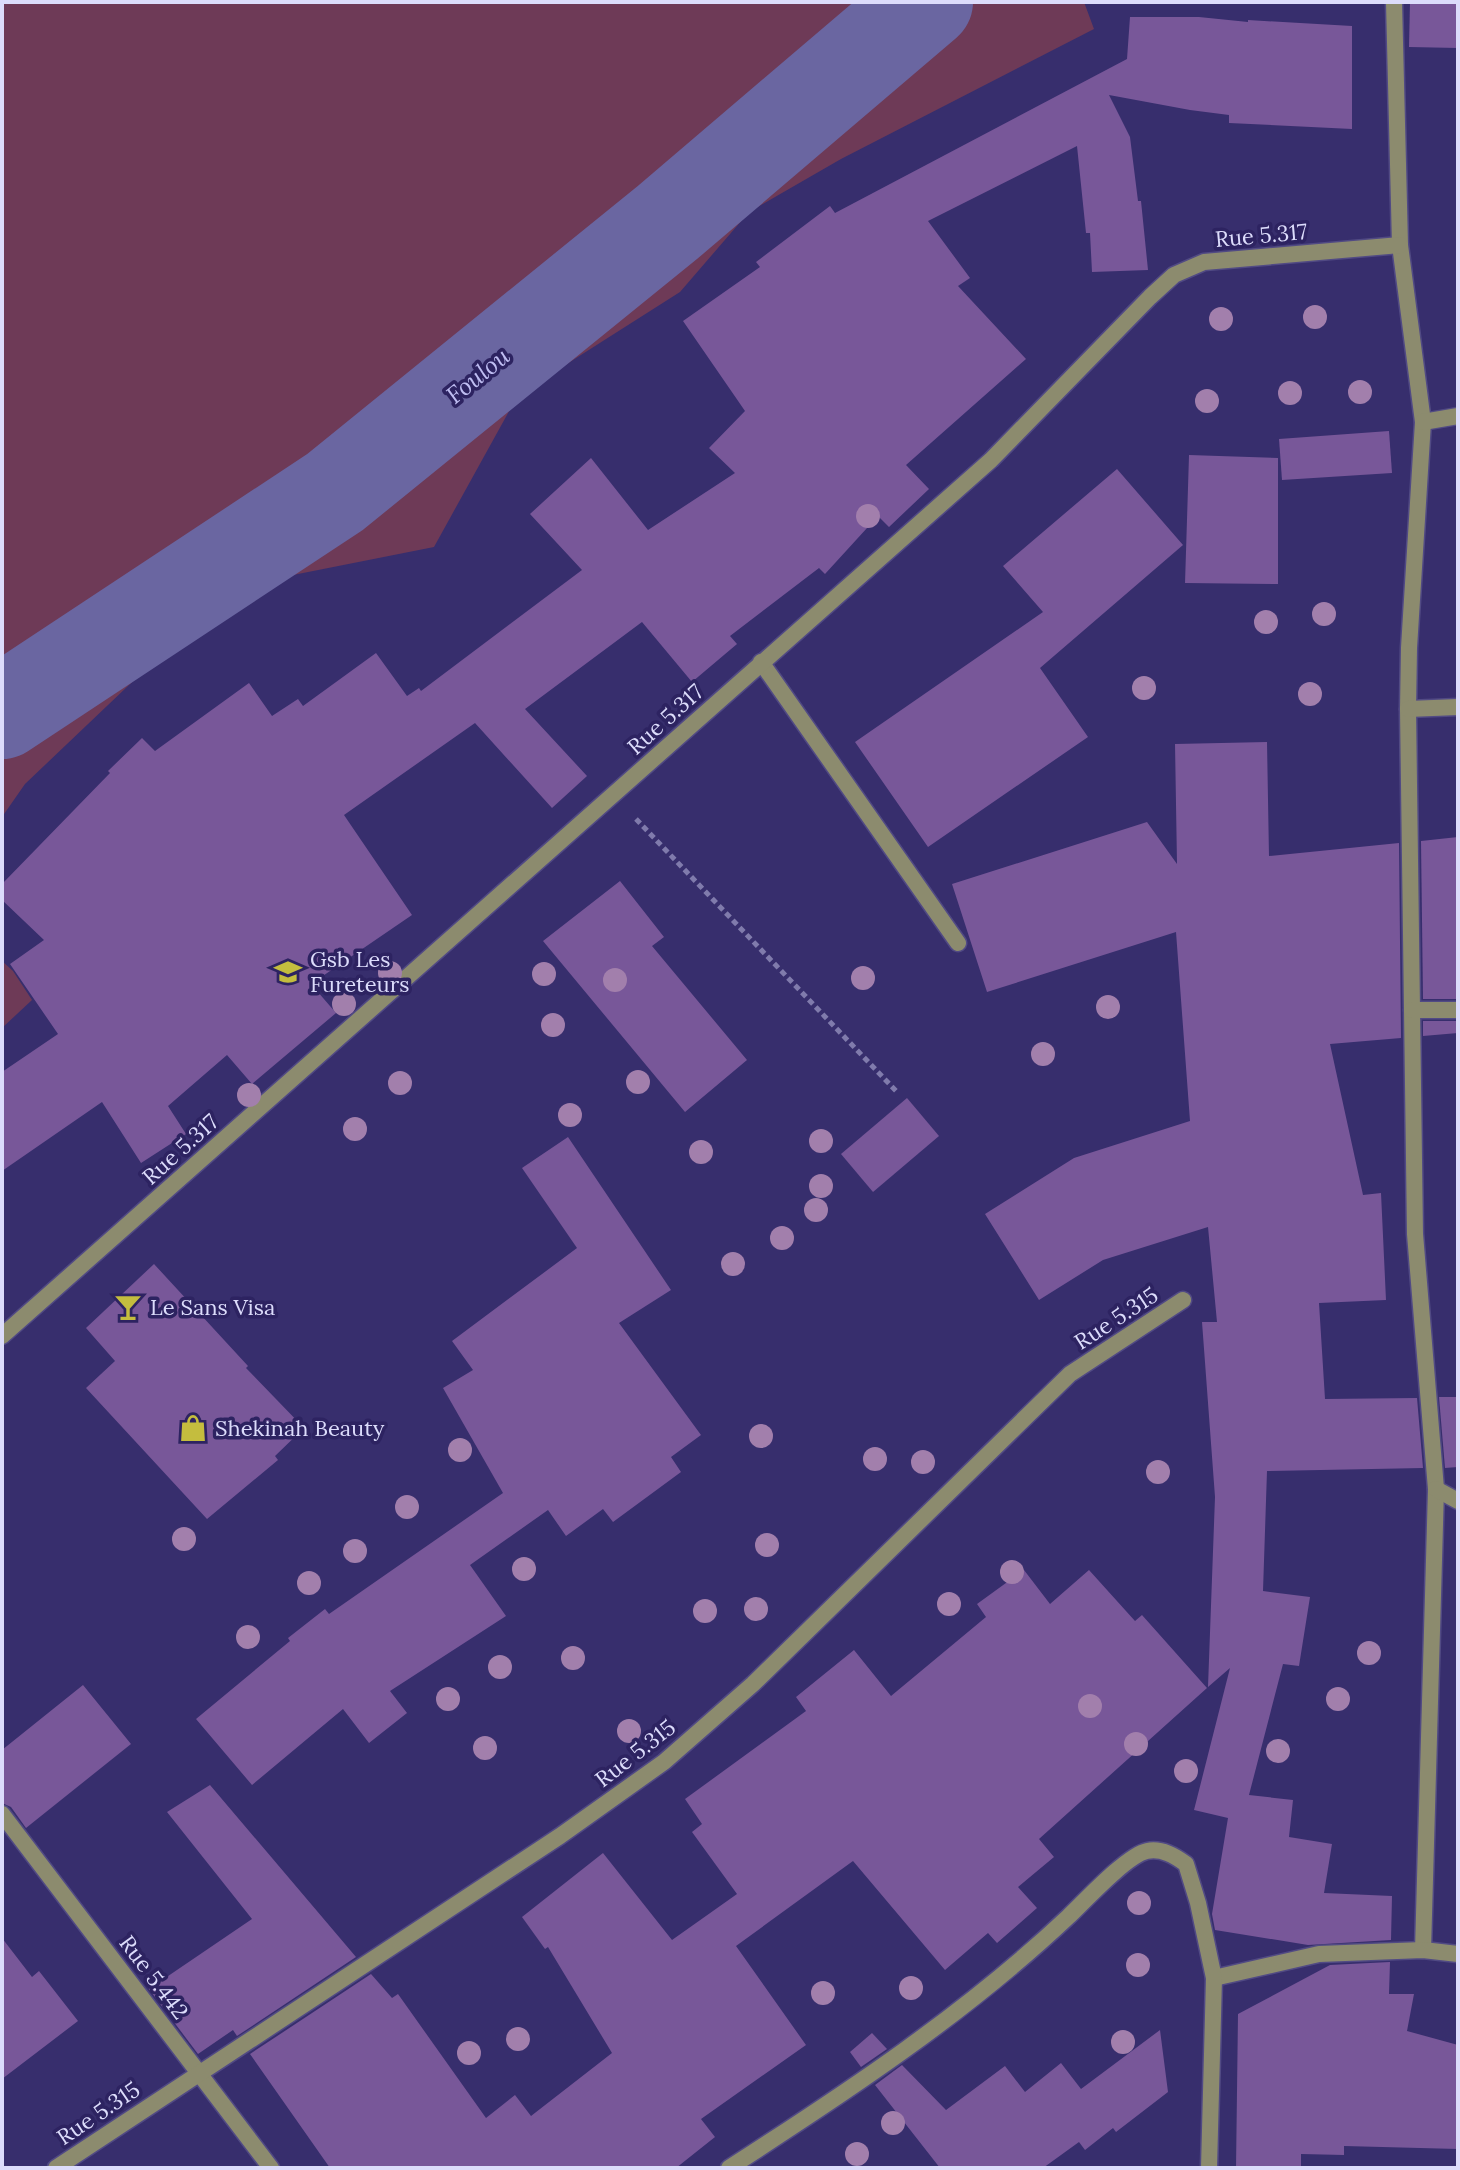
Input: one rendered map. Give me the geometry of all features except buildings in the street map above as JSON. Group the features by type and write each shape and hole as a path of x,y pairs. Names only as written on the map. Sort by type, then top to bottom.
{"street":[{"path":"1394,2 1400,245 1423,422 1408,709 1415,1234 1436,1489 1423,1950"},
{"name":"Rue 5.317","path":"2,1336 991,460 1174,275 1204,262 1400,245"},
{"path":"1423,422 1458,416"},
{"path":"761,662 958,943"},
{"path":"1408,709 1458,707"},
{"path":"1412,1010 1458,1010"},
{"name":"Rue 5.315","path":"56,2168 560,1836 664,1762 753,1684 1070,1374 1183,1300"},
{"path":"1436,1489 1458,1501"},
{"name":"Rue 5.442","path":"2,1814 271,2168"},
{"path":"729,2168 859,2084 1019,1963 1122,1866 1146,1851 1169,1852 1186,1864 1214,1978 1209,2168"},
{"path":"1214,1978 1319,1954 1423,1950 1458,1954"}],"path":[{"path":"613,795 898,1093"}],"shaded area":[{"path":"2,2 1084,2 1094,29 841,159 749,212 680,292 518,395 434,547 232,587 25,784 2,817"},
{"path":"2,961 13,971 32,1000 2,1028"}],"waterway":[{"name":"Foulou","path":"2,712 335,492 668,222 926,2"}],"place":[{"name":"Gsb Les Fureteurs","path":"288,972"},
{"name":"Le Sans Visa","path":"128,1307"},
{"name":"Shekinah Beauty","path":"193,1428"}]}
